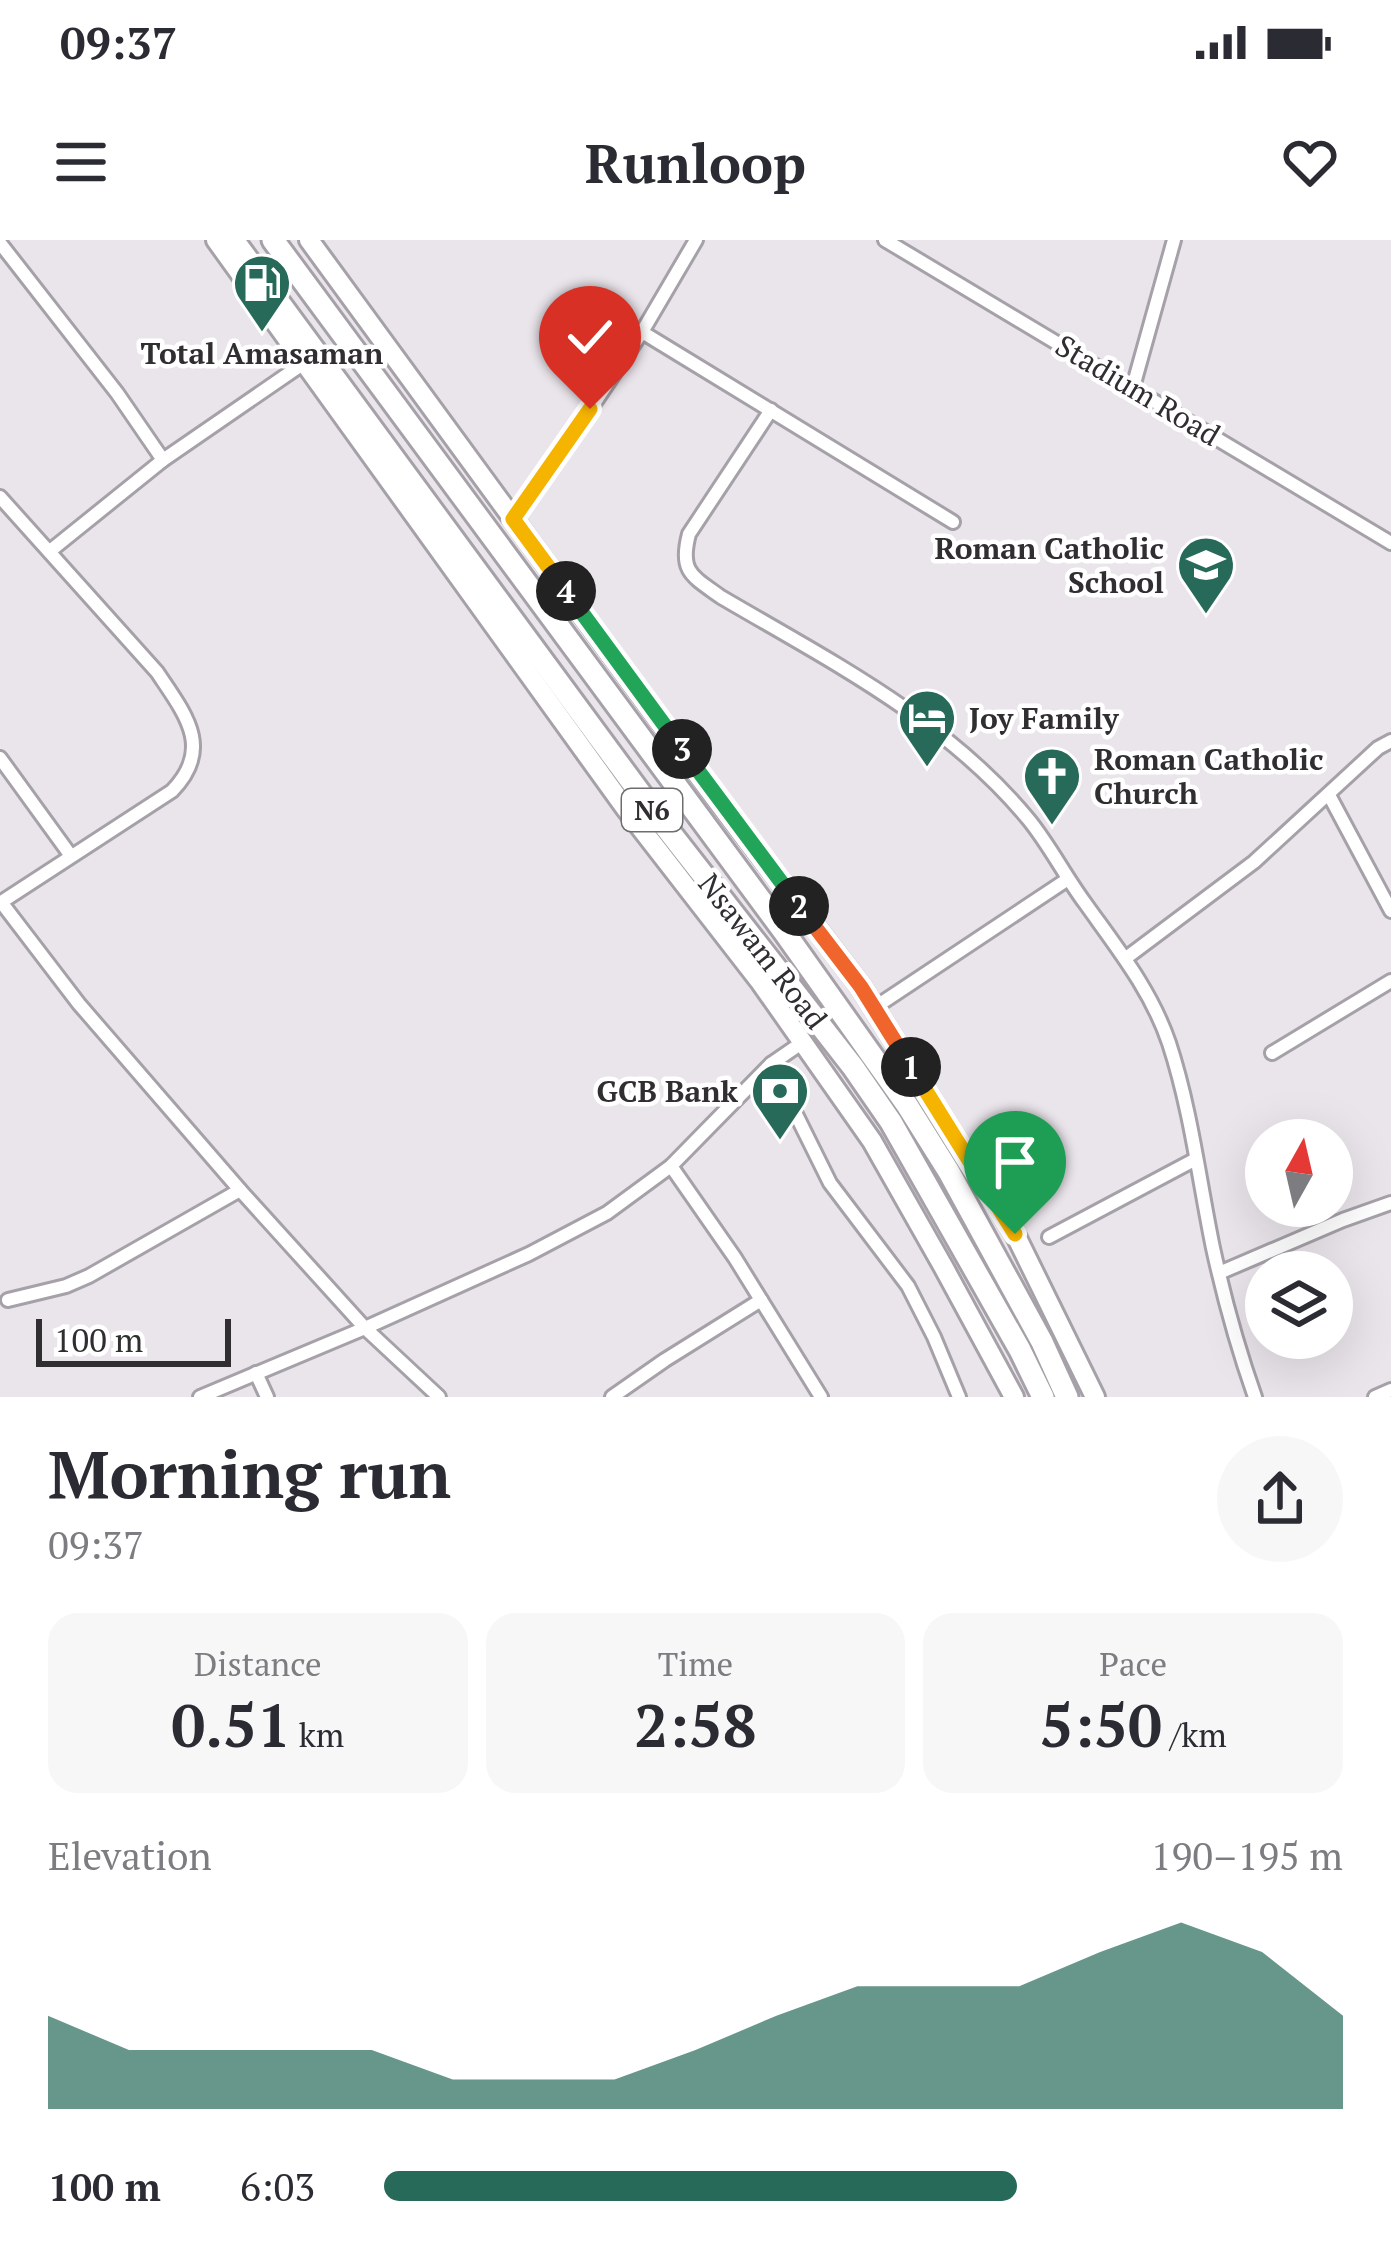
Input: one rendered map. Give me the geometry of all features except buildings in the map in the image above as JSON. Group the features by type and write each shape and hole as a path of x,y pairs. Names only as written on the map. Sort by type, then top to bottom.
{"highway":[{"name":"Nsawam Road","path":"233,240 654,812 854,1067 902,1140 1042,1397"},
{"name":"Nsawam Road","path":"273,240 565,632 907,1106 949,1172 1067,1397"}],"main road":[{"path":"216,240 626,809 761,983 872,1142 1014,1397"},
{"path":"309,240 874,1008 1015,1234 1095,1397"}],"street":[{"path":"513,519 642,332 696,240"},
{"name":"Stadium Road","path":"885,240 1391,543"},
{"path":"1133,387 1174,240"},
{"path":"0,243 118,393 163,460"},
{"path":"642,332 953,522"},
{"path":"50,551 163,460 304,363"},
{"path":"771,410 689,534 684,555 693,576 900,702 954,745 1028,818 1126,958 1167,1039 1220,1273 1255,1397"},
{"path":"0,497 157,672 178,704 195,754 187,775 172,791 1,903 79,1004 240,1190 365,1328 439,1397"},
{"path":"1126,958 1254,862 1391,741"},
{"path":"0,758 70,856"},
{"path":"1329,795 1391,911"},
{"path":"874,1008 1068,879"},
{"path":"1272,1053 1391,981"},
{"path":"200,1397 529,1254 607,1213 671,1166 771,1064 802,1042"},
{"path":"771,1064 830,1183 908,1286 959,1397"},
{"path":"1049,1237 1196,1159"},
{"path":"671,1166 821,1397"},
{"path":"8,1300 89,1276 240,1190"},
{"path":"1220,1273 1391,1203"},
{"path":"612,1397 761,1300"},
{"path":"256,1373 267,1397"},
{"path":"1375,1397 1391,1390"}],"place":[{"name":"Total Amasaman","path":"262,334"},
{"name":"Roman Catholic School","path":"1206,616"},
{"name":"Joy Family","path":"927,769"},
{"name":"Roman Catholic Church","path":"1052,827"},
{"name":"GCB Bank","path":"780,1142"}],"route":[{"path":"590,409 513,519 861,987 1015,1234"}]}
